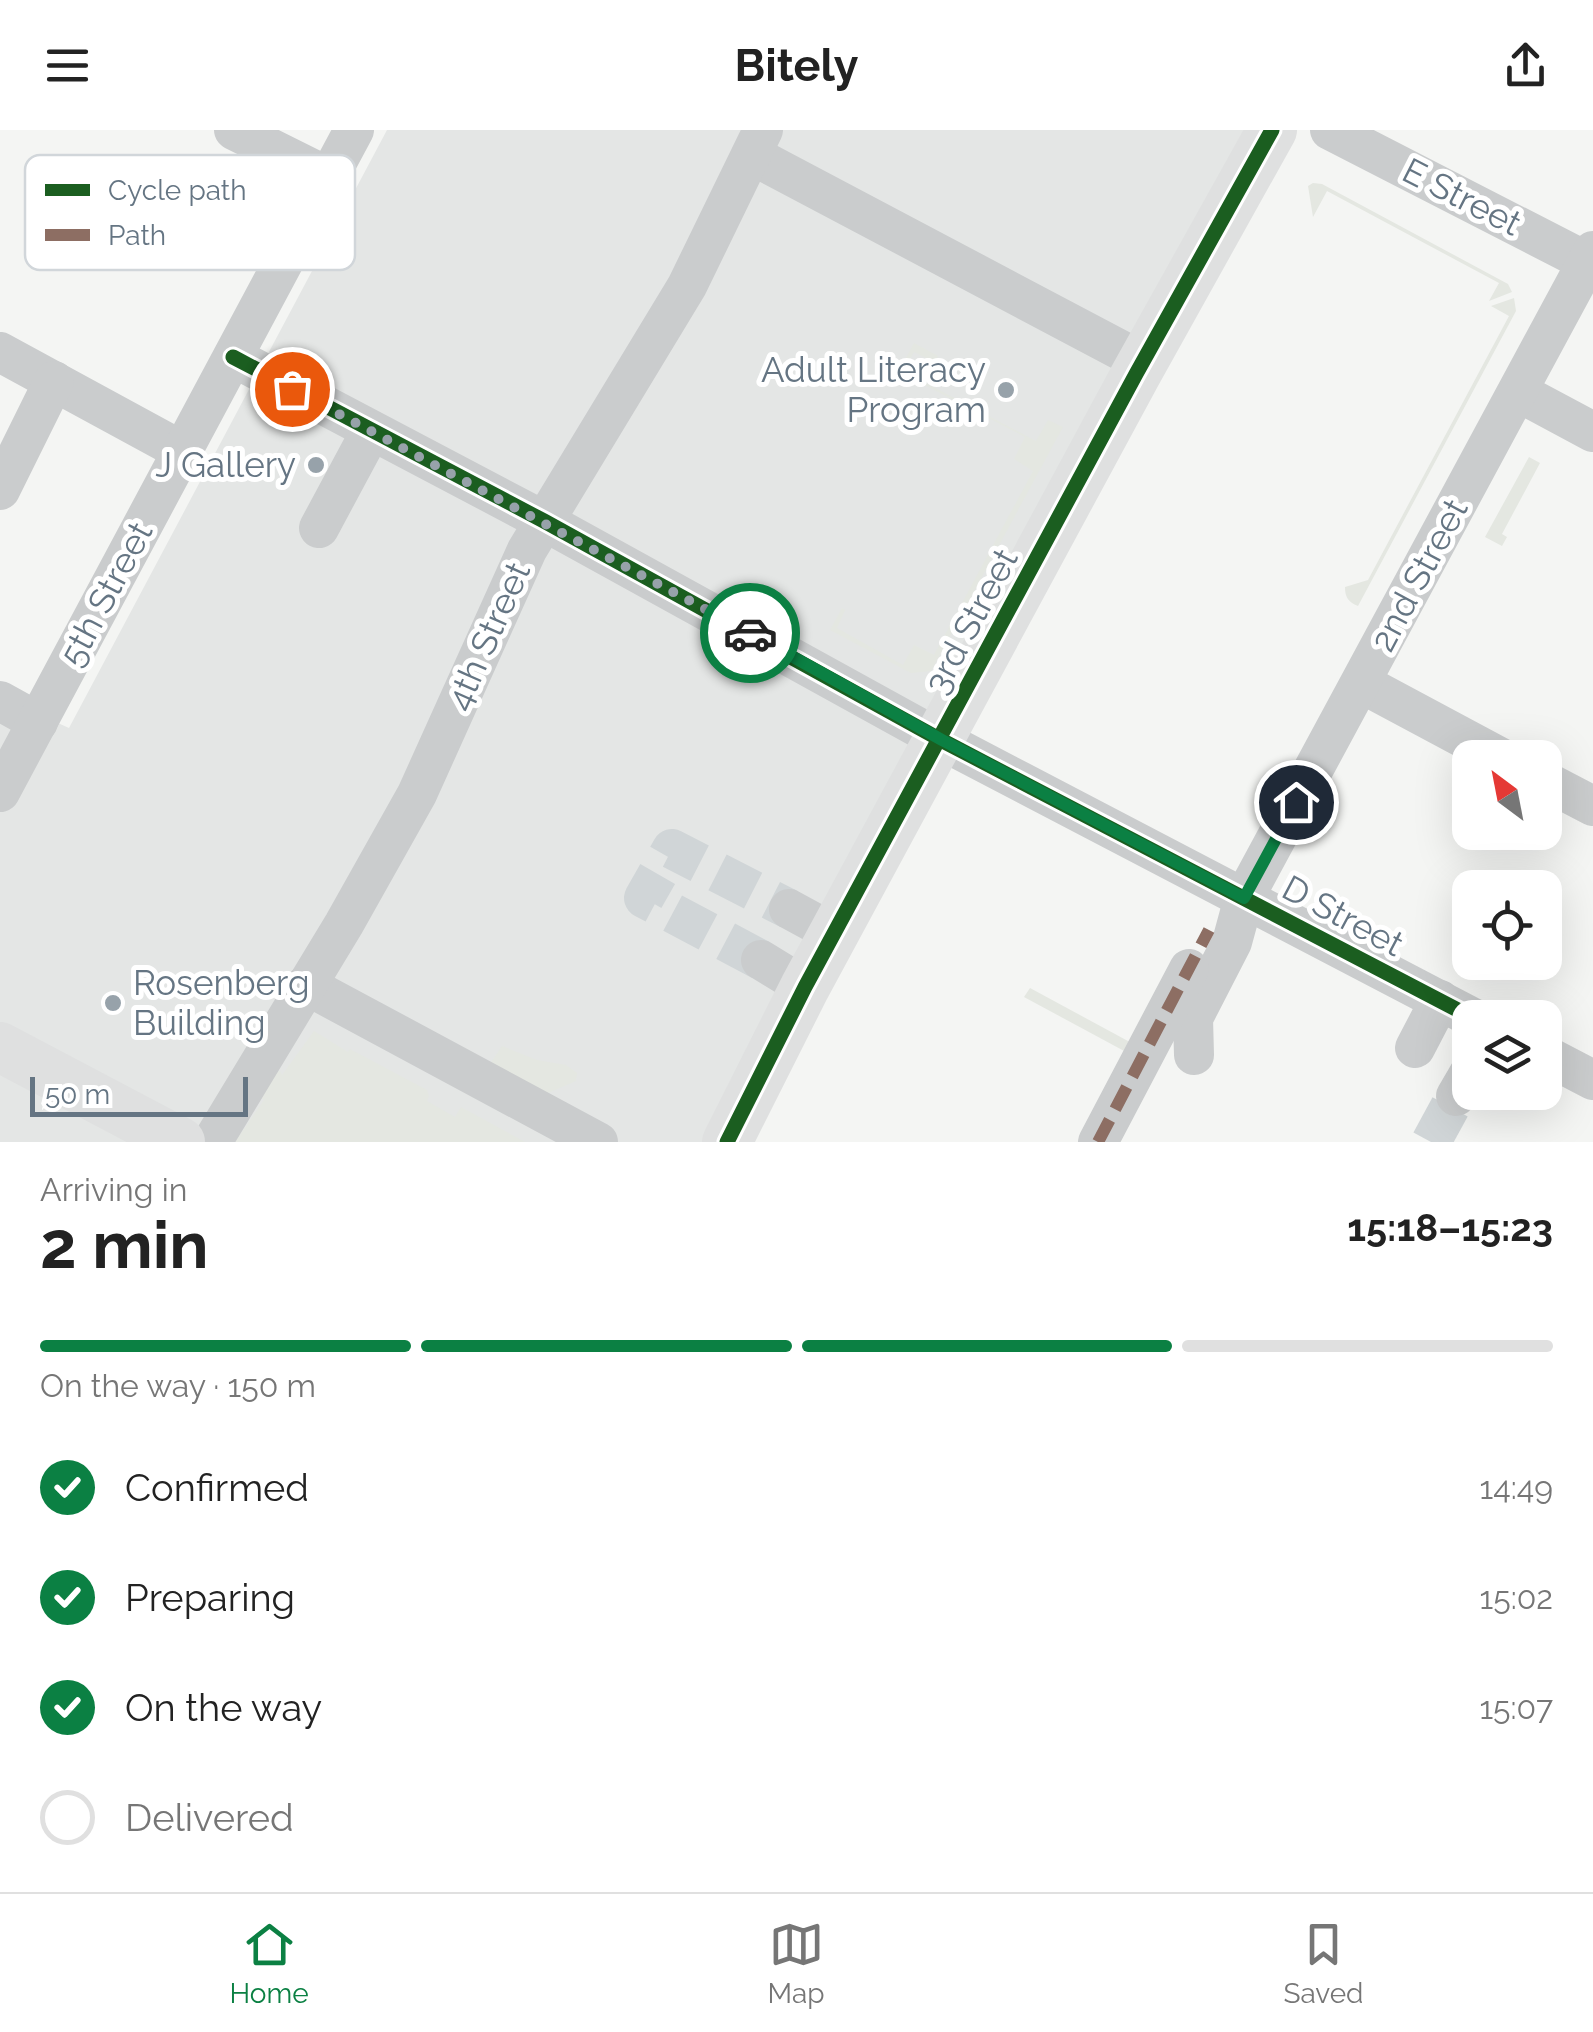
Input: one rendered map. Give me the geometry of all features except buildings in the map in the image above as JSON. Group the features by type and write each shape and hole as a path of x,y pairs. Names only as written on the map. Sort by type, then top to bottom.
{"main road":[{"name":"3rd Street","path":"727,1142 805,988 1272,130"},
{"path":"0,1047 180,1142"}],"street":[{"path":"234,130 283,155"},
{"name":"5th Street","path":"340,155 354,130"},
{"name":"E Street","path":"1330,130 1591,259"},
{"path":"758,143 943,254 1143,362"},
{"name":"4th Street","path":"212,1142 417,794 502,602 544,521 687,286 758,143"},
{"name":"2nd Street","path":"1194,1056 1195,1011 1232,942 1244,898 1591,259"},
{"name":"5th Street","path":"0,792 279,270"},
{"path":"0,352 182,450"},
{"name":"D Street","path":"233,357 544,521 942,740 1452,1006"},
{"path":"0,490 54,381"},
{"path":"1518,392 1593,432"},
{"path":"319,528 371,431"},
{"path":"1361,683 1467,740"},
{"path":"0,701 38,722"},
{"path":"1562,790 1593,806"},
{"path":"789,909 835,934"},
{"path":"1098,1142 1209,930"},
{"path":"762,960 805,988"},
{"path":"306,985 598,1142"},
{"path":"1414,1048 1452,1014"},
{"path":"1562,1064 1593,1080"}],"shaded area":[{"path":"387,130 1252,130 721,1142 0,1142 0,697 69,728 313,270 355,270 355,190"},
{"path":"1322,184 1508,284 1512,292 1489,301 1499,283 1327,191 1313,217 1308,186"},
{"path":"1514,298 1516,311 1358,606 1348,599 1345,587 1368,580 1509,316 1491,306"},
{"path":"914,343 938,356 934,362 914,352 906,366 920,374 918,379 1036,441 1048,420 1063,427 931,671 911,673 830,630 842,608 845,610 837,628 903,665 914,645 934,655 1033,471 1014,459 1025,437 890,367 893,363 901,367"},
{"path":"1529,457 1540,463 1502,534 1507,537 1502,546 1485,537"},
{"path":"1030,988 1139,1047 1126,1052 1024,997"},
{"path":"314,1031 427,1090 427,1101 455,1117 461,1107 525,1142 235,1142 264,1100 257,1095 273,1072 280,1071 282,1075"},
{"path":"502,1046 537,1060 566,1065 577,1073 576,1081 548,1093 490,1064"}],"tunnel":[{"path":"761,960 644,898 672,849 789,909"},
{"path":"1431,1142 1452,1103"}],"marked path":[{"path":"1098,1142 1209,930"}],"cycle path":[{"path":"727,1142 805,987 1272,130"},
{"path":"233,357 544,521 941,740 1452,1007"}],"way so far":[{"path":"292,389 750,633"}],"place":[{"name":"Adult Literacy Program","path":"1006,390"},
{"name":"J Gallery","path":"316,465"},
{"name":"Rosenberg Building","path":"113,1003"}],"route":[{"path":"750,633 942,740 1244,898 1296,802"}]}
